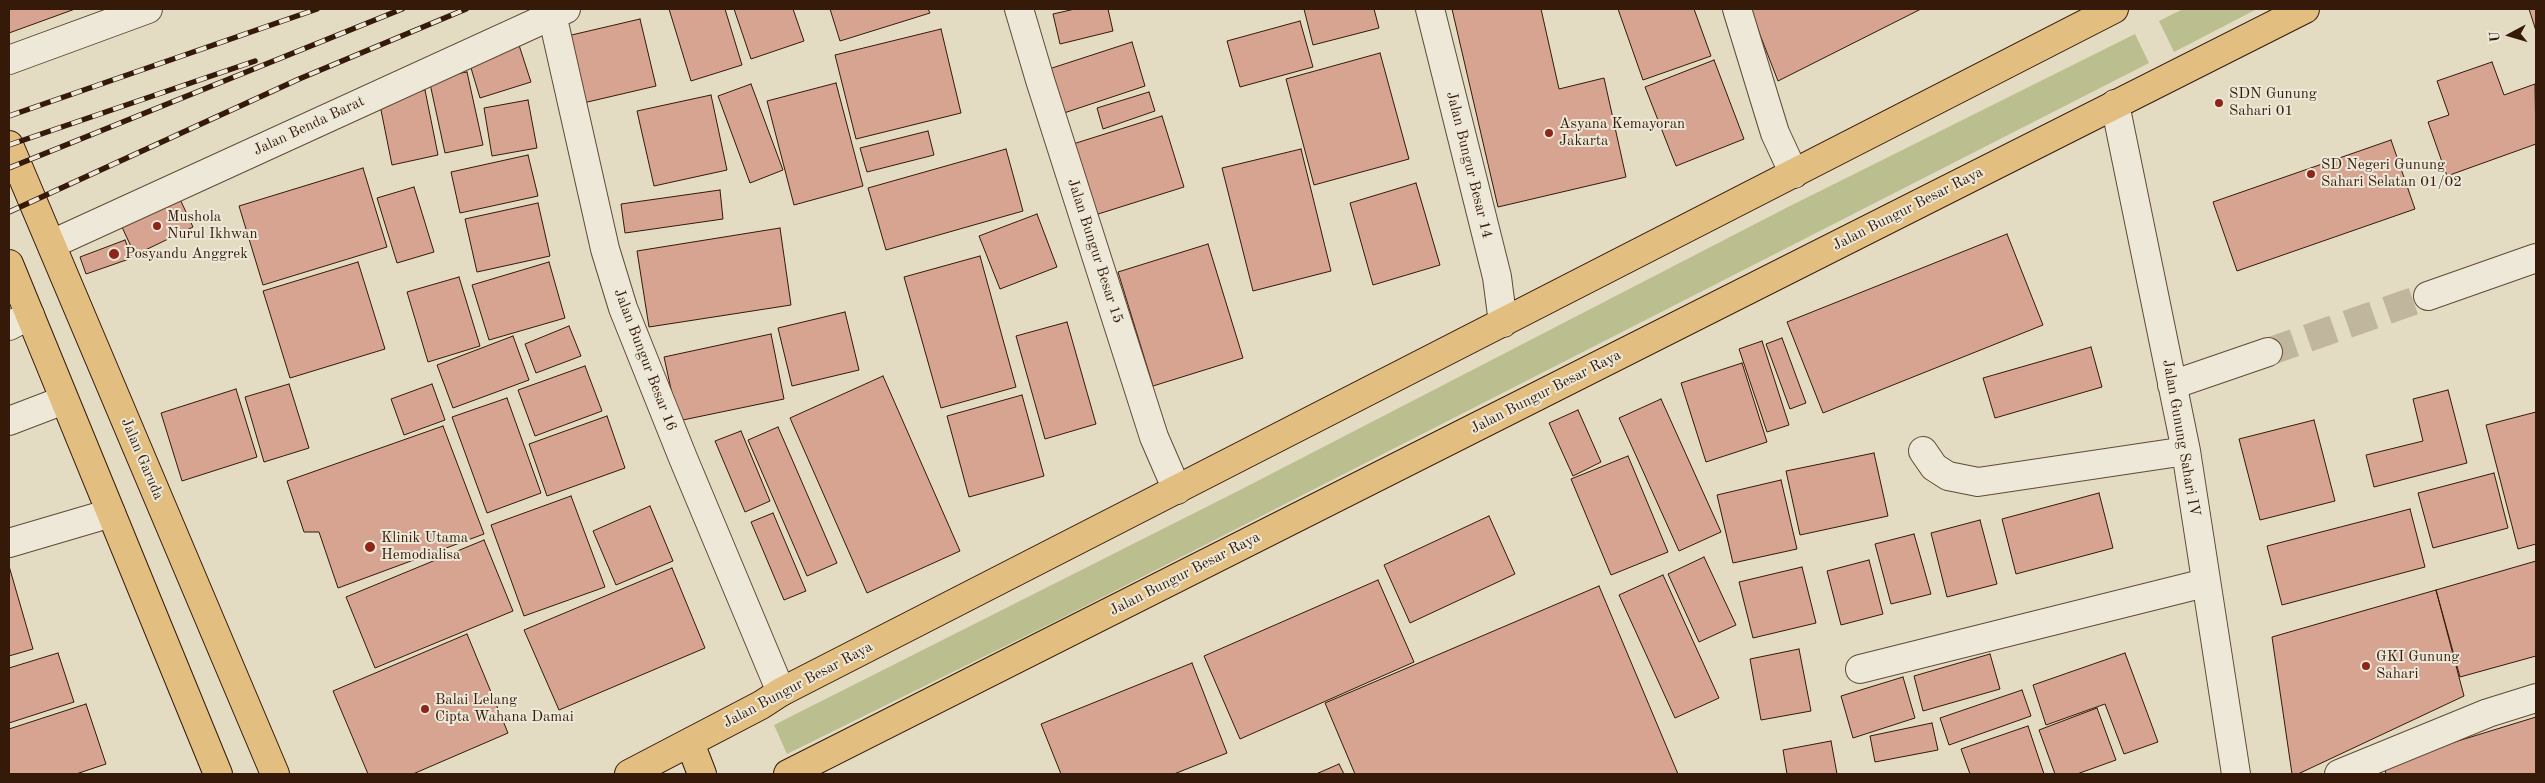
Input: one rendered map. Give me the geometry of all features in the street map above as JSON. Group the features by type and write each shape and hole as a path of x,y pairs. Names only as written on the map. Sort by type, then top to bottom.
{"main road":[{"name":"Jalan Bungur Besar Raya","path":"629,774 782,692 2114,9"},
{"name":"Jalan Bungur Besar Raya","path":"788,774 2305,9"},
{"name":"Jalan Garuda","path":"9,145 275,774"},
{"path":"9,264 19,320 64,400 218,774"},
{"path":"690,743 702,774"}],"street":[{"path":"9,60 148,9"},
{"name":"Jalan Bungur Besar 15","path":"1019,9 1154,437 1177,490"},
{"name":"Jalan Bungur Besar 14","path":"1430,9 1496,277 1503,323"},
{"path":"1737,9 1775,133 1794,174"},
{"name":"Jalan Benda Barat","path":"52,244 559,11"},
{"name":"Jalan Bungur Besar 16","path":"559,11 605,249 623,308 683,458 782,692"},
{"name":"Jalan Gunung Sahari IV","path":"2115,104 2186,451 2236,774"},
{"path":"2428,296 2536,258"},
{"path":"2172,385 2268,352"},
{"path":"9,421 64,400"},
{"path":"1923,452 1934,467 1948,476 1978,482 2186,451"},
{"path":"9,544 111,513"},
{"path":"1860,669 2205,582"},
{"path":"2339,774 2488,713 2536,698"}],"green space":[{"path":"2183,9 2257,9 2174,52 2159,21"},
{"path":"2135,34 2149,63 1052,623 787,754 774,725 1240,490 1786,208"}],"building":[{"path":"9,9 75,9 9,33"},
{"path":"669,9 725,9 742,65 691,81"},
{"path":"734,9 793,9 804,41 751,59"},
{"path":"830,9 928,9 930,13 840,41"},
{"path":"1075,9 1108,9 1113,31 1060,44 1053,14"},
{"path":"1304,9 1374,9 1379,28 1313,45"},
{"name":"Asyana Kemayoran Jakarta","path":"1452,9 1541,9 1559,89 1604,78 1626,177 1498,207"},
{"path":"1618,9 1694,9 1711,56 1643,80"},
{"path":"1750,9 1921,9 1778,81"},
{"path":"2529,9 2536,9 2536,31"},
{"path":"640,19 656,86 579,104 563,37"},
{"path":"1300,21 1313,67 1240,87 1227,41"},
{"path":"941,29 961,113 856,139 835,55"},
{"path":"518,42 531,82 480,98 468,58"},
{"path":"1132,42 1145,86 1064,113 1049,69"},
{"path":"1380,53 1409,159 1314,185 1286,79"},
{"path":"1714,60 1744,139 1676,166 1645,87"},
{"path":"2492,62 2504,95 2535,84 2536,144 2447,176 2428,122 2449,115 2437,81"},
{"path":"467,72 483,145 445,153 429,79"},
{"path":"836,83 863,186 794,205 767,101"},
{"path":"751,84 783,170 750,183 718,96"},
{"path":"425,90 438,155 392,165 379,100"},
{"path":"1149,92 1155,111 1103,129 1097,108"},
{"path":"711,95 727,170 654,186 637,111"},
{"path":"528,100 537,148 492,156 484,108"},
{"path":"1162,116 1184,187 1095,215 1073,144"},
{"path":"928,131 934,155 867,172 860,148"},
{"path":"2391,140 2415,209 2237,271 2213,202"},
{"path":"1006,149 1023,211 886,250 868,188"},
{"path":"1301,149 1331,271 1253,291 1222,168"},
{"path":"528,155 538,196 460,213 451,172"},
{"path":"363,168 387,247 263,285 239,206"},
{"path":"1416,183 1440,265 1373,285 1350,203"},
{"path":"414,187 434,252 397,263 377,198"},
{"path":"720,190 723,219 625,233 621,204"},
{"name":"Mushola Nurul Ikhwan","path":"179,197 193,227 135,255 121,225"},
{"path":"538,203 550,256 477,272 465,219"},
{"path":"1037,214 1057,267 1000,289 979,236"},
{"path":"780,228 791,305 649,327 637,251"},
{"path":"2007,234 2043,325 1823,413 1787,322"},
{"path":"125,240 132,258 86,274 80,257"},
{"path":"1208,244 1243,358 1153,386 1118,272"},
{"path":"980,256 1016,387 941,408 904,277"},
{"path":"358,262 385,349 290,378 263,291"},
{"path":"549,262 565,318 489,340 472,285"},
{"path":"459,277 480,346 428,362 407,292"},
{"path":"845,312 859,370 792,386 778,328"},
{"path":"1067,322 1096,424 1045,439 1016,336"},
{"path":"569,326 581,356 536,373 525,344"},
{"path":"771,334 784,399 678,421 664,357"},
{"path":"513,336 529,380 453,408 437,365"},
{"path":"1782,338 1806,403 1790,409 1766,344"},
{"path":"1762,341 1789,425 1767,432 1739,349"},
{"path":"2091,347 2102,387 1995,418 1983,378"},
{"path":"1742,363 1767,442 1706,462 1681,383"},
{"path":"585,366 602,411 535,436 518,390"},
{"path":"883,376 960,551 867,593 790,418"},
{"path":"289,384 309,448 264,462 245,397"},
{"path":"432,384 445,420 404,435 391,399"},
{"path":"236,389 257,457 182,481 161,413"},
{"path":"2448,390 2467,463 2374,487 2366,455 2423,441 2413,399"},
{"path":"1022,395 1044,476 969,497 947,416"},
{"path":"507,398 541,493 487,513 452,417"},
{"path":"1661,399 1721,532 1679,551 1619,418"},
{"path":"1578,410 1601,462 1573,476 1549,423"},
{"path":"2536,412 2536,544 2518,549 2486,425"},
{"path":"607,416 625,468 547,496 529,444"},
{"path":"2314,420 2335,501 2260,520 2239,439"},
{"path":"443,426 484,534 338,588 319,532 304,532 287,481"},
{"path":"778,427 837,563 807,576 748,440"},
{"path":"741,431 770,501 745,512 715,441"},
{"path":"1874,453 1888,516 1800,535 1786,471"},
{"path":"1628,456 1668,552 1611,575 1571,479"},
{"path":"2494,473 2508,528 2433,548 2418,493"},
{"path":"1781,480 1797,549 1733,563 1717,495"},
{"path":"2099,493 2113,548 2016,574 2002,519"},
{"path":"571,496 605,587 524,616 491,525"},
{"path":"650,506 673,561 616,585 593,531"},
{"path":"2410,509 2425,567 2282,605 2267,546"},
{"path":"773,513 806,591 784,600 751,522"},
{"path":"1489,516 1515,574 1410,623 1384,565"},
{"path":"1980,520 1997,584 1947,597 1931,533"},
{"path":"1914,534 1931,594 1891,604 1875,544"},
{"path":"484,540 513,611 375,668 346,597"},
{"path":"1704,557 1736,625 1699,642 1668,574"},
{"path":"1869,560 1883,614 1841,625 1827,571"},
{"path":"2536,561 2536,656 2460,677 2436,590"},
{"path":"9,566 33,649 9,656"},
{"path":"1802,567 1816,623 1753,638 1739,582"},
{"path":"672,568 705,648 559,710 524,630"},
{"path":"1663,575 1719,698 1675,718 1619,595"},
{"path":"1378,580 1414,662 1240,739 1204,656"},
{"path":"1599,586 1678,774 1355,774 1325,703"},
{"name":"GKI Gunung Sahari","path":"2436,590 2464,696 2298,774 2292,774 2272,637"},
{"path":"467,634 508,733 413,774 368,774 333,691"},
{"path":"1799,649 1811,711 1761,720 1750,659"},
{"path":"58,653 74,702 9,723 9,668"},
{"path":"2125,653 2158,742 2124,754 2105,704 2046,725 2033,685"},
{"path":"1990,654 2000,689 1923,711 1914,676"},
{"path":"1192,663 1227,753 1174,774 1061,774 1041,724"},
{"path":"1903,677 1915,718 1853,738 1841,696"},
{"path":"2022,690 2031,716 1949,745 1940,718"},
{"path":"86,704 106,764 76,774 9,774 9,729"},
{"path":"2097,708 2116,760 2077,774 2055,774 2039,730"},
{"path":"2536,717 2536,774 2386,774 2383,764"},
{"path":"1932,723 1938,750 1875,762 1870,736"},
{"path":"2028,726 2044,774 1970,774 1961,749"},
{"path":"1831,741 1837,774 1787,774 1783,750"},
{"path":"1339,764 1344,774 1316,774"}],"tunnel":[{"path":"2268,352 2428,296"}],"railway":[{"path":"9,116 317,9"},
{"path":"9,168 402,9"},
{"path":"9,212 299,79 466,9"},
{"path":"9,145 255,61"}],"place":[{"name":"SDN Gunung Sahari 01","path":"2219,103"},
{"name":"Asyana Kemayoran Jakarta","path":"1549,133"},
{"name":"SD Negeri Gunung Sahari Selatan 01/02","path":"2311,174"},
{"name":"Mushola Nurul Ikhwan","path":"157,226"},
{"name":"Posyandu Anggrek","path":"114,254"},
{"name":"Klinik Utama Hemodialisa","path":"370,547"},
{"name":"GKI Gunung Sahari","path":"2366,666"},
{"name":"Balai Lelang Cipta Wahana Damai","path":"425,709"}]}
